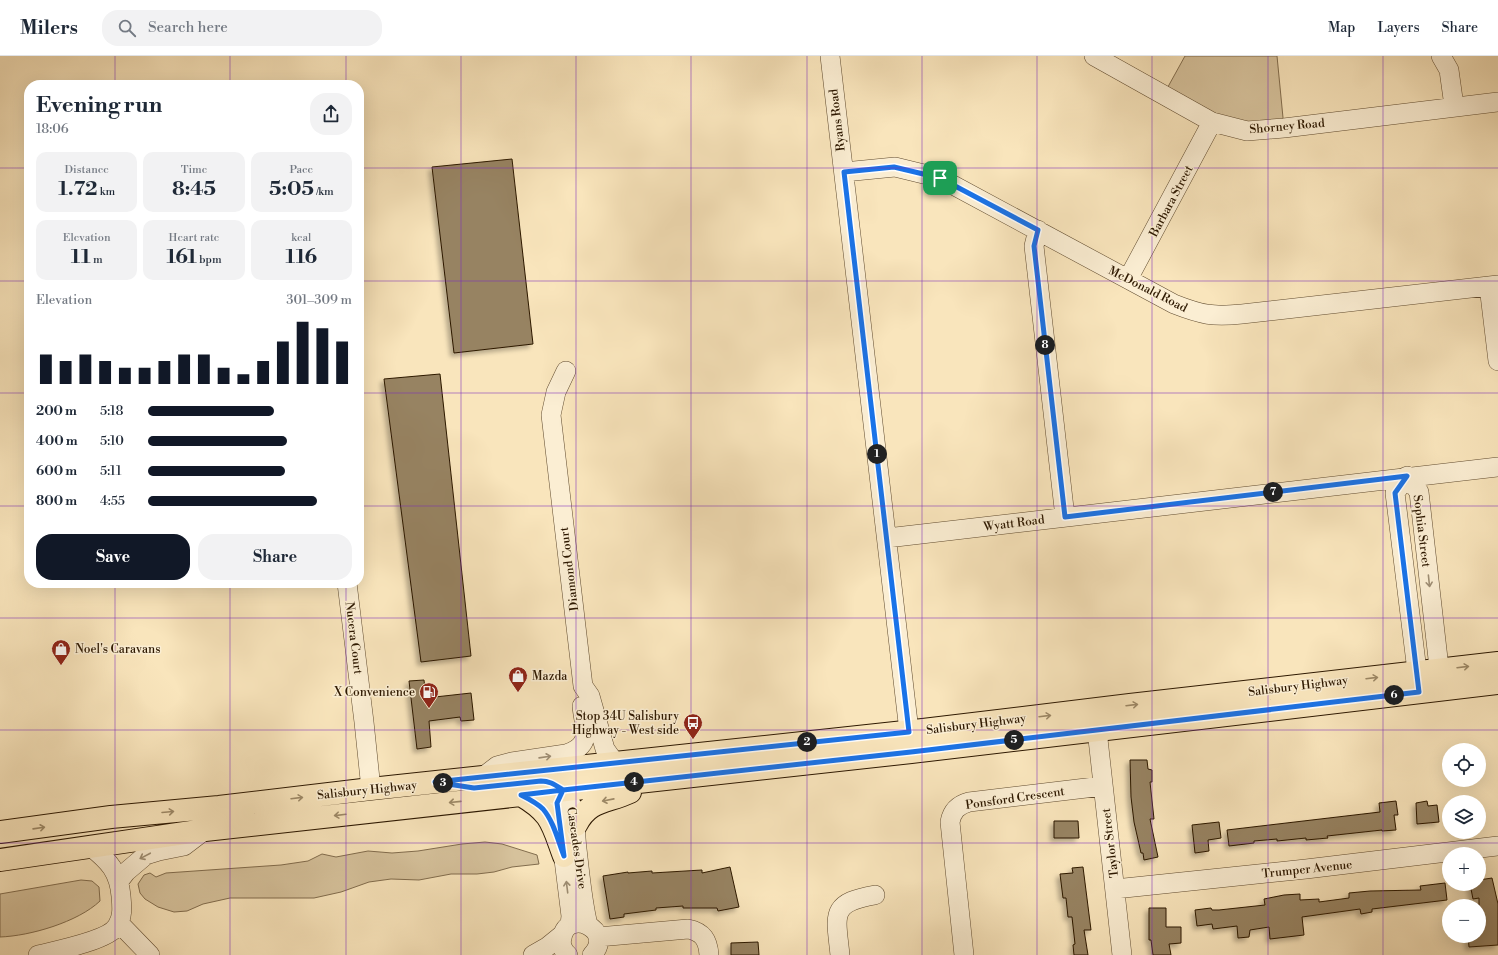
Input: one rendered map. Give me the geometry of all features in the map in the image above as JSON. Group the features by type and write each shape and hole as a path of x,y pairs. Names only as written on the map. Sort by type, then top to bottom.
{"main road":[{"name":"Salisbury Highway","path":"0,860 205,830 657,780 910,742 1418,683 1440,680 1498,663"},
{"name":"Salisbury Highway","path":"1440,680 1498,684"},
{"name":"Salisbury Highway","path":"0,833 111,817 219,807 615,763 910,742"},
{"path":"435,782 474,788 549,781 563,790 575,776 588,766"},
{"path":"576,825 584,812 595,804 618,798 657,780"},
{"path":"521,795 535,803 548,816 564,856"},
{"path":"0,833 18,842 34,844 128,831 147,838"}],"street":[{"name":"Ryans Road","path":"830,56 910,742"},
{"name":"Shorney Road","path":"1094,56 1212,122 1247,131 1284,128 1454,106 1498,102"},
{"path":"1441,56 1450,70 1454,106"},
{"name":"Barbara Street","path":"1128,280 1212,122"},
{"name":"McDonald Road","path":"844,172 894,167 940,178 1128,280 1174,304 1195,313 1222,316 1493,286"},
{"path":"1038,230 1034,246 1065,517"},
{"path":"1493,286 1498,361"},
{"name":"Diamond Court","path":"566,370 556,392 551,415 583,686 590,696 606,749 615,763"},
{"name":"Wyatt Road","path":"887,538 1407,476 1498,467"},
{"name":"Sophia Street","path":"1418,683 1395,493 1407,476 1419,492 1440,680"},
{"name":"Nucera Court","path":"348,588 371,789"},
{"path":"483,777 497,766 512,762 566,754 579,748 585,740 586,731 582,708 583,686"},
{"name":"Taylor Street","path":"1095,720 1122,955"},
{"name":"Ponsford Crescent","path":"964,955 950,822 956,809 962,804 969,802 1103,786"},
{"name":"Cascades Drive","path":"563,790 570,800 576,825 580,930"},
{"name":"Cascades Drive","path":"563,790 557,803 571,916 580,930"},
{"path":"119,881 126,872 146,855 184,846 205,830"},
{"path":"38,955 98,939 109,934 117,927 122,914 119,881 108,861 90,846"},
{"name":"Trumper Avenue","path":"1115,889 1306,869 1498,846"},
{"path":"840,955 837,922 838,912 845,904 852,900 875,894"},
{"path":"119,922 150,955"},
{"path":"532,955 580,930 688,929 696,931 702,935 706,941 709,955"},
{"path":"560,954 561,944 580,930"},
{"path":"580,930 597,947 592,955"}],"shaded area":[{"path":"1185,56 1277,56 1284,128 1247,131 1164,94"},
{"path":"485,842 502,844 537,855 539,864 512,867 494,872 477,874 451,874 419,880 391,879 369,882 341,892 314,898 230,898 203,904 187,911 174,912 158,907 145,899 140,893 138,884 144,875 150,873 156,877 166,873 281,865 308,861 322,854 336,857 368,851 392,853"},
{"path":"81,880 92,881 99,887 100,901 91,909 67,921 39,931 0,937 0,894"}],"building":[{"path":"512,159 533,344 454,353 432,167"},
{"path":"440,374 471,656 421,662 384,379"},
{"path":"424,680 426,698 471,693 474,720 461,721 460,717 429,721 431,747 417,749 409,681"},
{"path":"1130,760 1147,760 1148,769 1152,770 1152,782 1150,782 1154,819 1150,819 1158,857 1144,860 1134,822 1131,797"},
{"path":"1396,801 1398,815 1394,815 1396,830 1382,830 1327,836 1328,838 1306,840 1306,838 1277,841 1277,839 1254,841 1254,843 1229,846 1227,830 1380,812 1379,803"},
{"path":"1427,801 1428,806 1437,805 1439,822 1417,824 1416,803"},
{"path":"1054,821 1078,821 1079,838 1054,838"},
{"path":"1219,822 1221,838 1208,840 1209,851 1195,853 1192,825"},
{"path":"730,867 739,907 718,911 717,908 683,908 683,906 656,908 656,910 624,914 624,917 610,919 603,876 628,872 652,871 652,873 702,870 702,873"},
{"path":"1083,867 1091,930 1084,930 1088,955 1074,955 1073,945 1075,944 1072,917 1068,917 1066,898 1063,898 1060,874 1073,873 1072,868"},
{"path":"1492,878 1498,904 1498,945 1469,947 1469,943 1486,943 1486,899 1473,899 1471,891 1486,891 1486,879"},
{"path":"1442,883 1442,891 1446,891 1447,899 1372,909 1372,912 1361,914 1360,909 1302,917 1304,935 1270,939 1269,927 1250,930 1249,937 1238,938 1237,926 1213,929 1212,924 1197,926 1195,910 1211,908 1212,910 1219,910 1265,905 1264,899 1284,895 1300,894 1300,900 1319,899 1319,902 1349,898 1349,893 1421,890 1420,886"},
{"path":"1149,908 1166,908 1166,927 1181,927 1181,943 1169,944 1171,955 1153,955 1151,940 1149,940"},
{"path":"758,942 759,955 731,955 731,943"}],"place":[{"name":"Noel's Caravans","path":"61,666"},
{"name":"Mazda","path":"518,693"},
{"name":"X Convenience","path":"429,709"},
{"name":"Stop 34U Salisbury Highway - West side","path":"693,740"}],"route":[{"path":"940,178 894,167 844,172 909,732 435,782 474,788 549,781 563,790 521,795 535,803 548,816 564,856 557,803 563,790 911,752 1419,692 1416,654 1395,493 1407,476 1065,517 1034,246 1038,230 940,178"}]}
